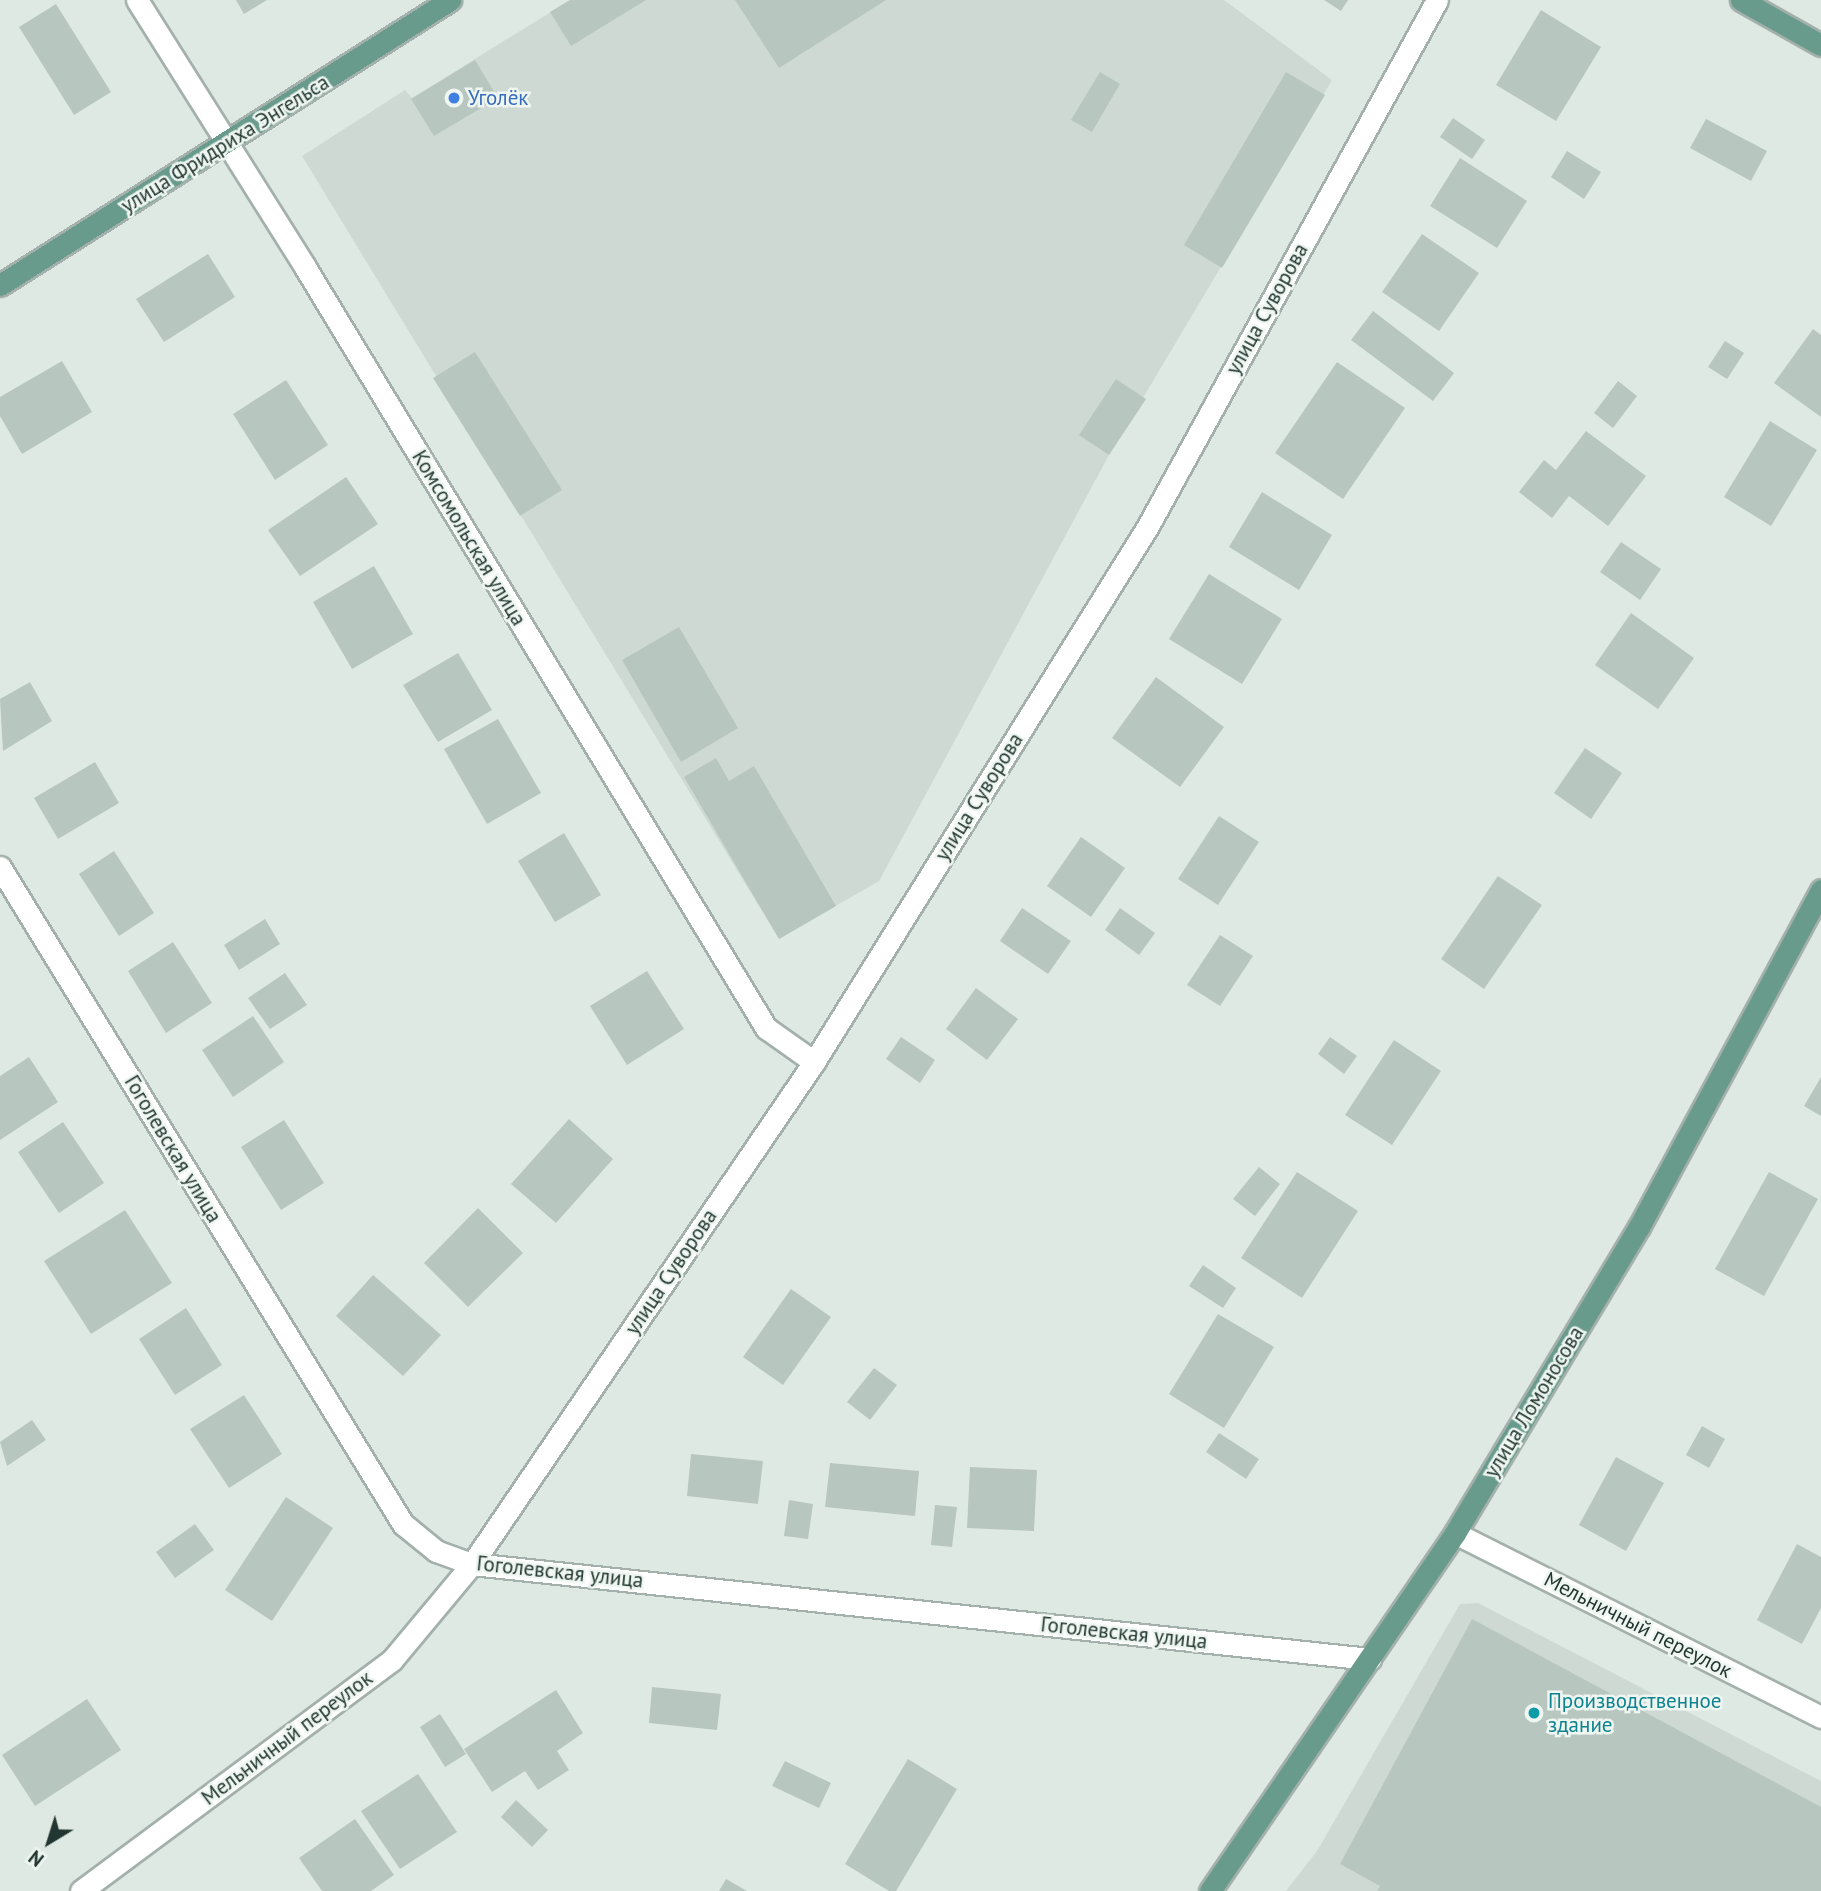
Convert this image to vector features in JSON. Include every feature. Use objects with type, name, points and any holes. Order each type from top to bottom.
[{"type":"main road","name":"улица Фридриха Энгельса","points":[[0,285],[226,145],[450,0]]},
{"type":"main road","points":[[1741,0],[1821,45]]},
{"type":"main road","name":"улица Ломоносова","points":[[1210,1891],[1455,1534],[1639,1227],[1821,890]]},
{"type":"street","name":"Комсомольская улица","points":[[137,0],[305,267],[766,1028],[814,1062]]},
{"type":"street","name":"улица Суворова","points":[[472,1564],[814,1062],[1148,526],[1437,0]]},
{"type":"street","name":"Гоголевская улица","points":[[0,867],[402,1524],[436,1550],[472,1564],[1370,1659]]},
{"type":"street","name":"Мельничный переулок","points":[[1455,1534],[1821,1717]]},
{"type":"street","name":"Мельничный переулок","points":[[81,1891],[392,1660],[472,1564]]},
{"type":"shaded area","points":[[570,0],[1224,0],[1332,80],[1109,455],[879,881],[779,939],[302,156],[405,90],[412,98]]},
{"type":"shaded area","name":"Производственное здание","points":[[1478,1603],[1821,1781],[1821,1891],[1286,1891],[1317,1851],[1460,1604]]},
{"type":"building","points":[[236,0],[267,0],[244,14]]},
{"type":"building","points":[[570,0],[646,0],[571,46],[550,12]]},
{"type":"building","points":[[735,0],[886,0],[779,68]]},
{"type":"building","points":[[1324,0],[1348,0],[1341,11]]},
{"type":"building","points":[[56,4],[111,92],[74,115],[19,27]]},
{"type":"building","points":[[1541,10],[1601,47],[1556,121],[1496,85]]},
{"type":"building","name":"Уголёк","points":[[475,60],[498,98],[434,136],[411,99]]},
{"type":"building","points":[[1100,72],[1120,84],[1092,132],[1071,120]]},
{"type":"building","points":[[1286,72],[1325,95],[1222,268],[1184,245]]},
{"type":"building","points":[[1453,118],[1485,140],[1472,159],[1440,137]]},
{"type":"building","points":[[1706,119],[1767,151],[1751,181],[1690,148]]},
{"type":"building","points":[[1567,151],[1601,172],[1584,199],[1551,177]]},
{"type":"building","points":[[1460,158],[1527,201],[1497,248],[1430,206]]},
{"type":"building","points":[[1422,234],[1479,273],[1439,331],[1382,292]]},
{"type":"building","points":[[208,254],[235,297],[164,342],[136,299]]},
{"type":"building","points":[[1373,311],[1454,373],[1433,401],[1351,340]]},
{"type":"building","points":[[1813,329],[1821,335],[1821,417],[1774,383]]},
{"type":"building","points":[[1725,341],[1744,353],[1727,379],[1708,367]]},
{"type":"building","points":[[475,352],[562,490],[520,516],[433,378]]},
{"type":"building","points":[[62,361],[92,412],[22,454],[0,416],[0,397]]},
{"type":"building","points":[[1337,362],[1405,408],[1343,499],[1275,453]]},
{"type":"building","points":[[1116,379],[1146,399],[1109,455],[1079,435]]},
{"type":"building","points":[[286,380],[328,445],[275,480],[233,414]]},
{"type":"building","points":[[1618,381],[1637,396],[1613,428],[1594,413]]},
{"type":"building","points":[[1770,421],[1817,450],[1771,526],[1724,497]]},
{"type":"building","points":[[1586,431],[1646,476],[1608,526],[1569,496],[1552,518],[1519,492],[1544,460],[1556,470]]},
{"type":"building","points":[[346,477],[378,524],[300,576],[268,530]]},
{"type":"building","points":[[1262,492],[1332,535],[1299,590],[1229,547]]},
{"type":"building","points":[[1621,542],[1661,569],[1640,600],[1600,572]]},
{"type":"building","points":[[374,566],[413,634],[352,669],[313,602]]},
{"type":"building","points":[[1209,574],[1282,619],[1242,684],[1169,639]]},
{"type":"building","points":[[1631,613],[1694,658],[1658,709],[1595,665]]},
{"type":"building","points":[[679,627],[738,728],[681,762],[622,660]]},
{"type":"building","points":[[458,653],[492,710],[438,742],[403,685]]},
{"type":"building","points":[[1156,677],[1224,727],[1180,787],[1112,738]]},
{"type":"building","points":[[30,682],[52,721],[3,751],[0,699]]},
{"type":"building","points":[[498,719],[541,793],[487,824],[444,749]]},
{"type":"building","points":[[1585,748],[1622,773],[1591,819],[1554,793]]},
{"type":"building","points":[[716,758],[729,781],[754,766],[836,906],[779,939],[684,777]]},
{"type":"building","points":[[95,762],[119,803],[58,839],[34,798]]},
{"type":"building","points":[[1219,816],[1259,842],[1218,905],[1178,879]]},
{"type":"building","points":[[564,833],[601,895],[555,922],[518,861]]},
{"type":"building","points":[[1081,837],[1125,868],[1091,917],[1047,886]]},
{"type":"building","points":[[114,851],[154,913],[119,936],[79,874]]},
{"type":"building","points":[[1498,876],[1542,905],[1484,989],[1441,959]]},
{"type":"building","points":[[1022,908],[1071,941],[1048,974],[1000,941]]},
{"type":"building","points":[[1120,908],[1155,933],[1139,955],[1105,930]]},
{"type":"building","points":[[265,919],[280,944],[239,970],[224,945]]},
{"type":"building","points":[[1220,935],[1253,956],[1220,1006],[1187,985]]},
{"type":"building","points":[[173,942],[212,1003],[166,1033],[128,971]]},
{"type":"building","points":[[647,971],[684,1029],[627,1065],[590,1006]]},
{"type":"building","points":[[285,973],[307,1005],[270,1029],[248,998]]},
{"type":"building","points":[[976,988],[1018,1019],[987,1060],[946,1029]]},
{"type":"building","points":[[253,1016],[284,1062],[233,1097],[202,1050]]},
{"type":"building","points":[[901,1037],[935,1060],[920,1083],[886,1059]]},
{"type":"building","points":[[1330,1037],[1357,1056],[1344,1074],[1318,1054]]},
{"type":"building","points":[[1394,1040],[1441,1071],[1392,1145],[1345,1115]]},
{"type":"building","points":[[29,1057],[58,1102],[0,1140],[0,1076]]},
{"type":"building","points":[[1821,1077],[1821,1116],[1804,1106]]},
{"type":"building","points":[[569,1119],[613,1159],[556,1223],[511,1184]]},
{"type":"building","points":[[284,1120],[324,1183],[281,1210],[241,1147]]},
{"type":"building","points":[[63,1122],[104,1183],[59,1213],[18,1152]]},
{"type":"building","points":[[1259,1167],[1280,1184],[1255,1216],[1233,1199]]},
{"type":"building","points":[[1297,1172],[1358,1211],[1302,1298],[1241,1258]]},
{"type":"building","points":[[1769,1172],[1818,1199],[1764,1296],[1715,1269]]},
{"type":"building","points":[[478,1208],[523,1253],[468,1307],[424,1263]]},
{"type":"building","points":[[125,1210],[172,1283],[91,1334],[44,1261]]},
{"type":"building","points":[[1203,1265],[1236,1288],[1223,1308],[1189,1286]]},
{"type":"building","points":[[373,1275],[441,1335],[403,1376],[336,1316]]},
{"type":"building","points":[[791,1289],[831,1317],[783,1385],[743,1357]]},
{"type":"building","points":[[186,1308],[222,1365],[175,1395],[139,1339]]},
{"type":"building","points":[[1218,1314],[1274,1347],[1224,1428],[1169,1394]]},
{"type":"building","points":[[874,1368],[897,1385],[870,1420],[847,1402]]},
{"type":"building","points":[[244,1395],[282,1454],[229,1488],[190,1429]]},
{"type":"building","points":[[32,1420],[46,1440],[7,1466],[0,1442]]},
{"type":"building","points":[[1702,1426],[1725,1439],[1709,1468],[1686,1455]]},
{"type":"building","points":[[1219,1433],[1259,1459],[1246,1479],[1206,1452]]},
{"type":"building","points":[[691,1454],[763,1461],[758,1504],[687,1496]]},
{"type":"building","points":[[1616,1457],[1664,1483],[1626,1551],[1579,1525]]},
{"type":"building","points":[[830,1463],[919,1471],[915,1516],[825,1507]]},
{"type":"building","points":[[970,1467],[1037,1470],[1034,1531],[967,1528]]},
{"type":"building","points":[[286,1497],[333,1528],[272,1621],[225,1590]]},
{"type":"building","points":[[789,1500],[813,1504],[808,1539],[784,1536]]},
{"type":"building","points":[[935,1505],[957,1507],[952,1547],[931,1545]]},
{"type":"building","points":[[195,1524],[214,1550],[175,1578],[156,1552]]},
{"type":"building","points":[[1797,1544],[1821,1557],[1821,1608],[1802,1644],[1757,1620]]},
{"type":"building","name":"Производственное здание","points":[[1472,1619],[1821,1807],[1821,1891],[1377,1891],[1380,1886],[1340,1864]]},
{"type":"building","points":[[652,1687],[721,1694],[717,1730],[649,1723]]},
{"type":"building","points":[[556,1690],[583,1733],[557,1751],[569,1770],[538,1790],[525,1771],[492,1792],[464,1749]]},
{"type":"building","points":[[87,1699],[121,1750],[35,1806],[2,1755]]},
{"type":"building","points":[[440,1714],[466,1754],[445,1767],[420,1727]]},
{"type":"building","points":[[908,1759],[957,1789],[896,1891],[889,1891],[845,1864]]},
{"type":"building","points":[[785,1761],[831,1783],[819,1808],[772,1786]]},
{"type":"building","points":[[418,1774],[457,1832],[400,1869],[361,1811]]},
{"type":"building","points":[[516,1800],[548,1830],[532,1847],[501,1817]]},
{"type":"building","points":[[355,1819],[394,1875],[371,1891],[322,1891],[299,1858]]},
{"type":"building","points":[[726,1879],[747,1891],[719,1891]]},
{"type":"place","name":"Уголёк","points":[[454,98]]},
{"type":"place","name":"Производственное здание","points":[[1534,1713]]}]
